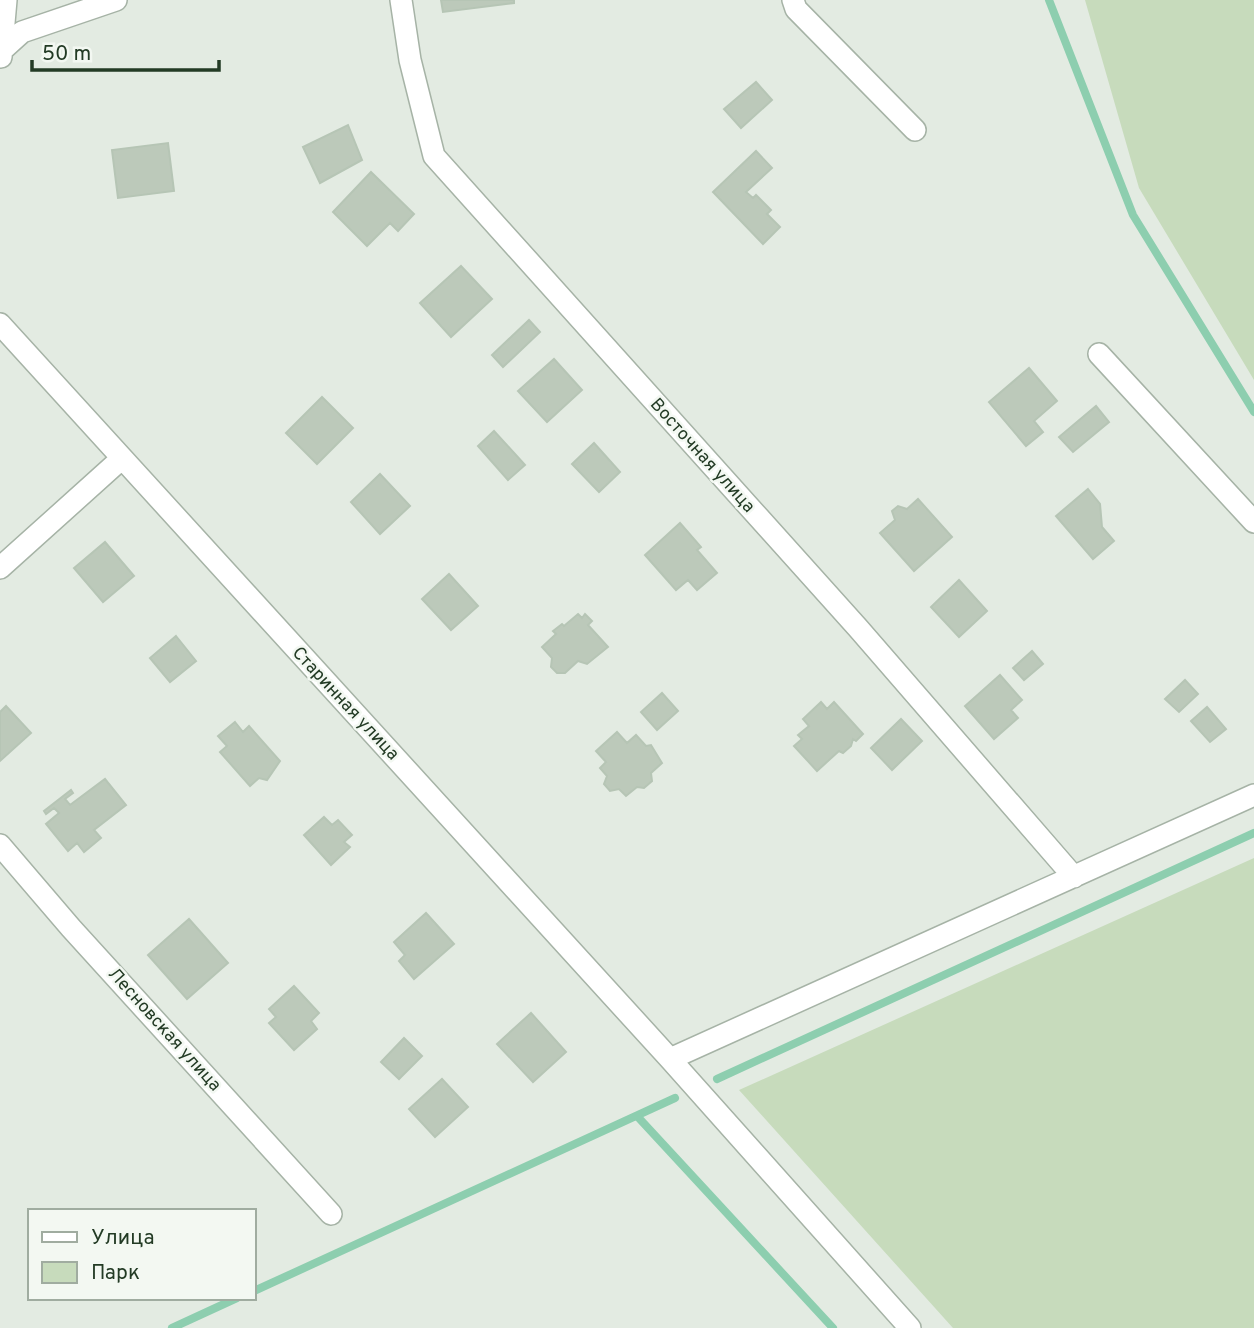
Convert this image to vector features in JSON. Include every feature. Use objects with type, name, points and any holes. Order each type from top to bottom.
[{"type":"street","points":[[1,57],[6,0]]},
{"type":"street","points":[[1,57],[22,32],[116,0]]},
{"type":"street","name":"Восточная улица","points":[[401,0],[410,60],[434,156],[858,628],[1074,877]]},
{"type":"street","points":[[793,0],[796,9],[915,130]]},
{"type":"street","name":"Старинная улица","points":[[0,324],[120,460],[692,1083],[910,1328]]},
{"type":"street","points":[[1099,354],[1254,522]]},
{"type":"street","points":[[0,568],[120,460]]},
{"type":"street","points":[[670,1059],[1254,795]]},
{"type":"street","name":"Лесновская улица","points":[[0,845],[71,928],[331,1214]]},
{"type":"green space","points":[[1085,0],[1254,0],[1254,380],[1139,188]]},
{"type":"green space","points":[[1254,858],[1254,1328],[953,1328],[739,1090]]},
{"type":"building","points":[[441,0],[514,0],[514,3],[443,12]]},
{"type":"building","points":[[756,82],[772,100],[741,128],[724,109]]},
{"type":"building","points":[[348,125],[362,160],[320,183],[303,147]]},
{"type":"building","points":[[168,143],[174,191],[118,198],[112,150]]},
{"type":"building","points":[[756,151],[772,168],[746,192],[753,198],[756,195],[771,210],[767,214],[780,227],[763,244],[713,192]]},
{"type":"building","points":[[371,172],[414,214],[398,231],[390,223],[367,246],[333,212]]},
{"type":"building","points":[[461,266],[492,299],[451,337],[420,303]]},
{"type":"building","points":[[529,320],[540,332],[503,367],[492,355]]},
{"type":"building","points":[[554,359],[582,390],[547,422],[518,391]]},
{"type":"building","points":[[1029,368],[1057,401],[1034,421],[1043,432],[1026,446],[989,402]]},
{"type":"building","points":[[322,397],[353,428],[317,464],[286,433]]},
{"type":"building","points":[[1096,406],[1109,422],[1073,452],[1059,437]]},
{"type":"building","points":[[494,431],[525,465],[508,480],[478,446]]},
{"type":"building","points":[[594,443],[620,472],[599,492],[572,464]]},
{"type":"building","points":[[380,474],[410,506],[380,534],[351,502]]},
{"type":"building","points":[[1088,489],[1100,504],[1102,527],[1114,541],[1093,559],[1056,516]]},
{"type":"building","points":[[918,499],[952,537],[914,571],[880,533],[895,520],[892,511],[898,506],[907,509]]},
{"type":"building","points":[[680,523],[701,547],[697,550],[717,573],[697,590],[688,580],[676,590],[645,555]]},
{"type":"building","points":[[105,542],[134,576],[103,602],[74,568]]},
{"type":"building","points":[[449,574],[478,606],[451,630],[422,599]]},
{"type":"building","points":[[959,580],[987,611],[959,637],[931,607]]},
{"type":"building","points":[[578,614],[582,618],[585,614],[592,621],[588,625],[608,647],[587,664],[578,661],[565,673],[557,673],[551,667],[552,658],[542,647],[556,634],[553,631]]},
{"type":"building","points":[[176,636],[196,661],[170,682],[150,658]]},
{"type":"building","points":[[1032,651],[1043,664],[1024,680],[1013,668]]},
{"type":"building","points":[[1000,675],[1022,700],[1011,710],[1018,718],[994,739],[965,706]]},
{"type":"building","points":[[1185,680],[1198,694],[1179,712],[1165,699]]},
{"type":"building","points":[[662,693],[678,711],[657,730],[641,712]]},
{"type":"building","points":[[821,702],[827,709],[834,702],[863,734],[856,741],[853,739],[851,746],[843,753],[839,751],[817,771],[794,746],[802,739],[798,735],[809,726],[803,719]]},
{"type":"building","points":[[6,706],[31,733],[0,761],[0,712]]},
{"type":"building","points":[[1207,707],[1226,729],[1210,742],[1191,721]]},
{"type":"building","points":[[901,719],[922,741],[892,770],[871,748]]},
{"type":"building","points":[[235,722],[243,732],[249,726],[280,761],[267,780],[259,778],[250,786],[220,752],[227,746],[218,736]]},
{"type":"building","points":[[617,732],[627,743],[636,735],[646,746],[651,745],[662,763],[651,773],[652,781],[644,788],[637,787],[626,796],[619,789],[610,791],[604,784],[607,776],[600,768],[606,762],[596,751]]},
{"type":"building","points":[[105,779],[126,805],[94,830],[101,838],[84,852],[77,843],[68,851],[46,824],[59,813],[54,808],[46,814],[44,811],[71,790],[73,793],[65,799],[70,805]]},
{"type":"building","points":[[324,817],[332,825],[338,820],[352,835],[344,842],[350,847],[331,865],[304,835]]},
{"type":"building","points":[[426,913],[454,944],[414,979],[399,961],[405,955],[394,942]]},
{"type":"building","points":[[189,919],[228,963],[187,999],[148,955]]},
{"type":"building","points":[[294,986],[319,1013],[311,1021],[317,1029],[294,1050],[269,1023],[276,1017],[269,1009]]},
{"type":"building","points":[[531,1013],[566,1052],[533,1082],[497,1044]]},
{"type":"building","points":[[404,1038],[422,1056],[399,1079],[381,1062]]},
{"type":"building","points":[[442,1079],[468,1107],[435,1137],[409,1109]]},
{"type":"waterway","points":[[1049,0],[1133,215],[1254,412]]},
{"type":"waterway","points":[[717,1079],[1254,833]]},
{"type":"waterway","points":[[256,1290],[675,1098]]},
{"type":"waterway","points":[[637,1116],[833,1328]]},
{"type":"waterway","points":[[172,1328],[233,1300]]}]
